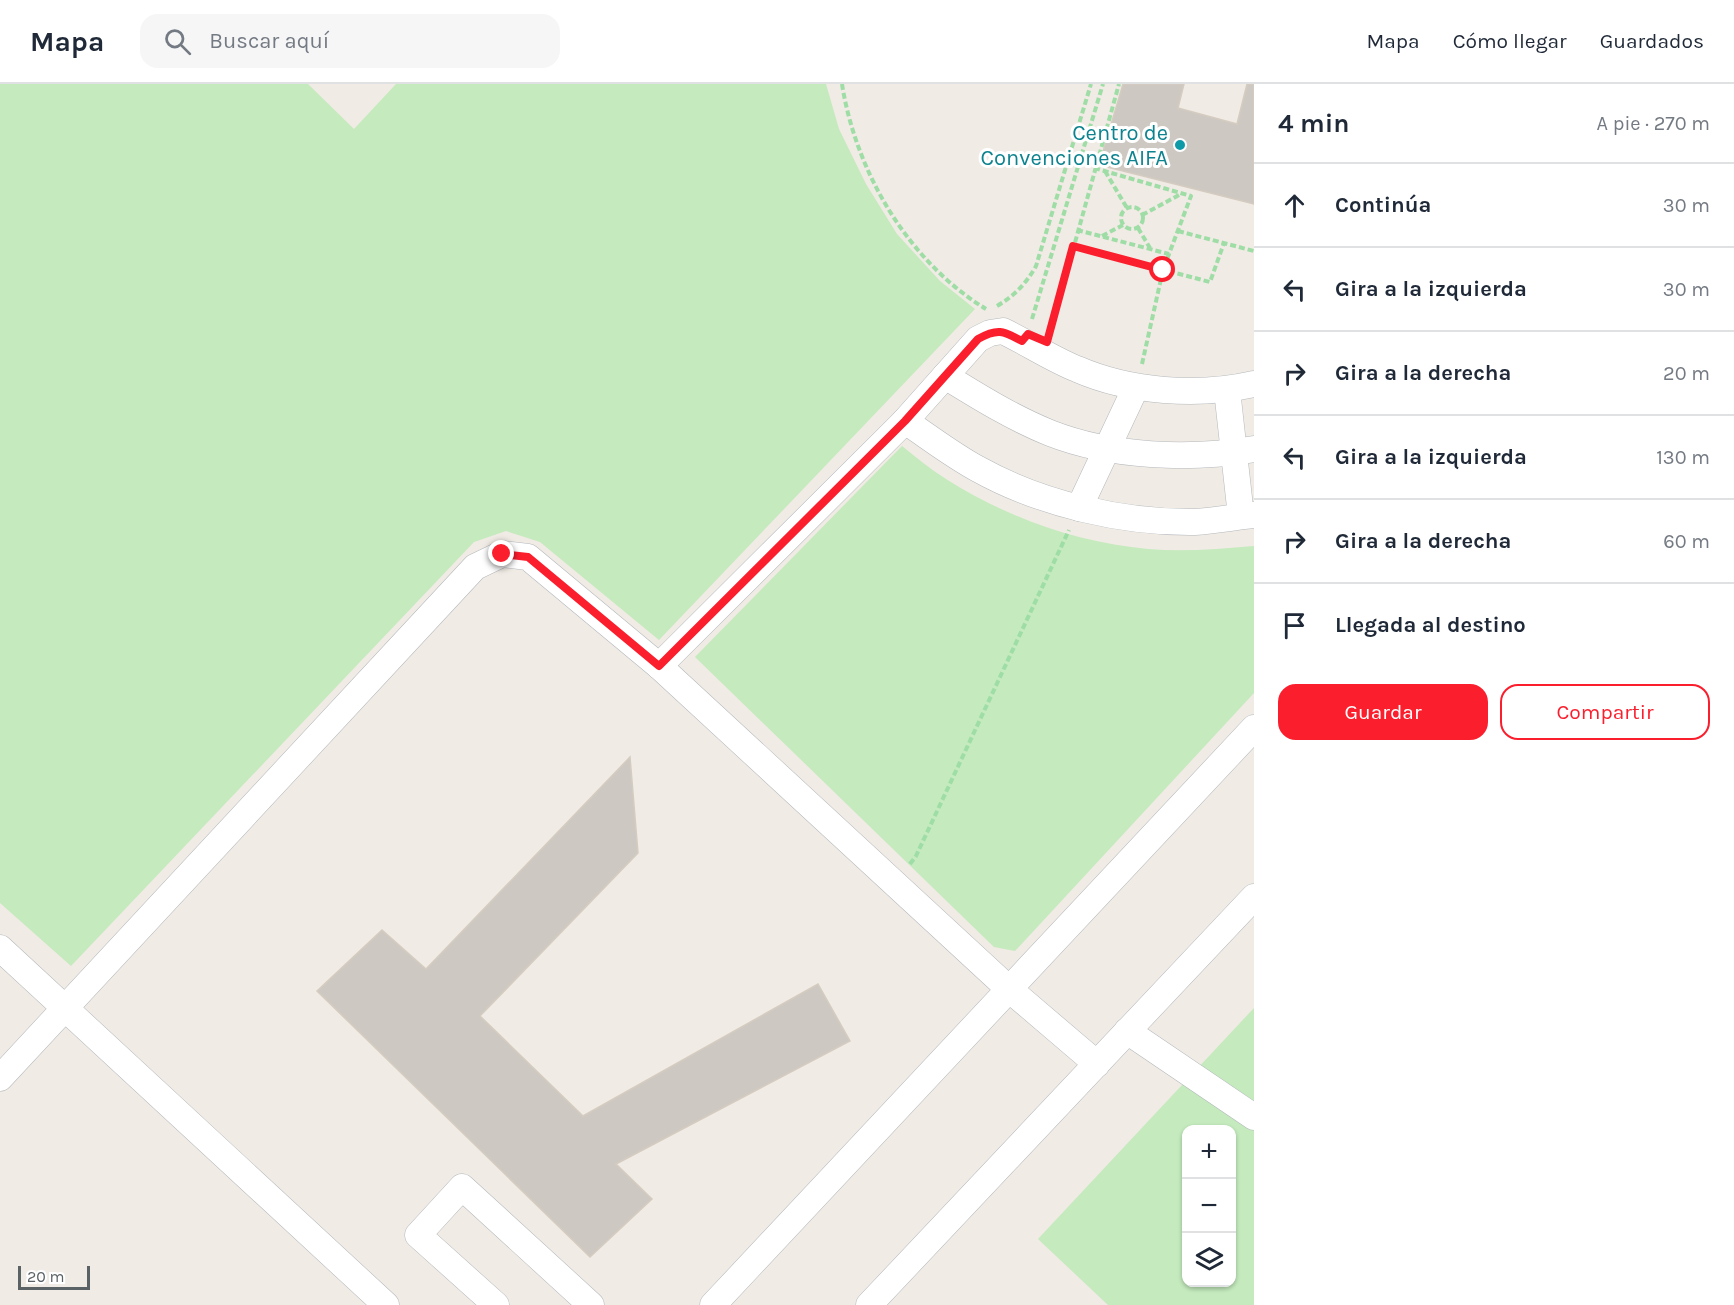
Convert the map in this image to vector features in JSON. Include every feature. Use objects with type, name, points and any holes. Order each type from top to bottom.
[{"type":"street","points":[[659,666],[905,421],[978,339],[990,333],[1003,331],[1078,370],[1136,387],[1188,391],[1227,390],[1254,384]]},
{"type":"street","points":[[945,376],[997,408],[1052,433],[1107,449],[1155,455],[1244,451]]},
{"type":"street","points":[[1079,508],[1136,387]]},
{"type":"street","points":[[905,421],[977,469],[1026,492],[1079,508],[1118,516],[1195,522],[1250,521],[1244,451],[1227,390]]},
{"type":"street","points":[[0,1078],[475,567],[502,554],[528,557],[659,666],[1009,989],[1097,1064]]},
{"type":"street","points":[[713,1305],[1254,728]]},
{"type":"street","points":[[869,1305],[1254,897]]},
{"type":"street","points":[[0,948],[386,1305]]},
{"type":"street","points":[[1127,1031],[1254,1117]]},
{"type":"street","points":[[495,1305],[418,1235],[462,1187],[591,1305]]},
{"type":"path","points":[[842,84],[854,135],[883,200],[925,257],[950,282],[988,310],[1013,295],[1029,278],[1035,266],[1091,84]]},
{"type":"path","points":[[1022,341],[1028,334],[1103,84]]},
{"type":"path","points":[[1050,331],[1119,84]]},
{"type":"path","points":[[1094,168],[1191,196],[1163,270],[1141,366],[1153,367]]},
{"type":"path","points":[[1105,171],[1126,208]]},
{"type":"path","points":[[1142,215],[1181,194]]},
{"type":"path","points":[[1134,207],[1142,215],[1142,223],[1138,228],[1129,229],[1123,225],[1120,215],[1126,208],[1134,207]]},
{"type":"path","points":[[1101,236],[1123,225]]},
{"type":"path","points":[[1138,228],[1150,249]]},
{"type":"path","points":[[1077,230],[1169,254]]},
{"type":"path","points":[[1178,231],[1254,251]]},
{"type":"path","points":[[1073,246],[1210,282],[1224,243]]},
{"type":"path","points":[[894,884],[916,856],[1079,508]]},
{"type":"green space","points":[[0,84],[308,84],[354,129],[396,84],[826,84],[839,129],[866,184],[897,234],[940,281],[975,309],[659,640],[540,542],[506,531],[474,542],[71,966],[0,903]]},
{"type":"green space","points":[[902,446],[934,471],[969,493],[1018,516],[1069,534],[1121,546],[1161,550],[1254,546],[1254,693],[1015,951],[994,947],[695,657]]},
{"type":"green space","points":[[1254,1008],[1254,1305],[1108,1305],[1038,1239]]},
{"type":"building","name":"Centro de Convenciones AIFA","points":[[1123,84],[1184,84],[1178,108],[1237,124],[1247,84],[1254,84],[1254,204],[1099,165]]},
{"type":"building","points":[[630,757],[638,853],[480,1016],[583,1116],[818,984],[850,1041],[616,1164],[652,1199],[590,1257],[317,991],[382,930],[426,969]]},
{"type":"place","name":"Centro de Convenciones AIFA","points":[[1180,145]]},
{"type":"route","points":[[502,554],[528,557],[659,666],[905,421],[978,339],[990,333],[1003,331],[1022,341],[1028,334],[1047,342],[1073,246],[1163,270]]}]
